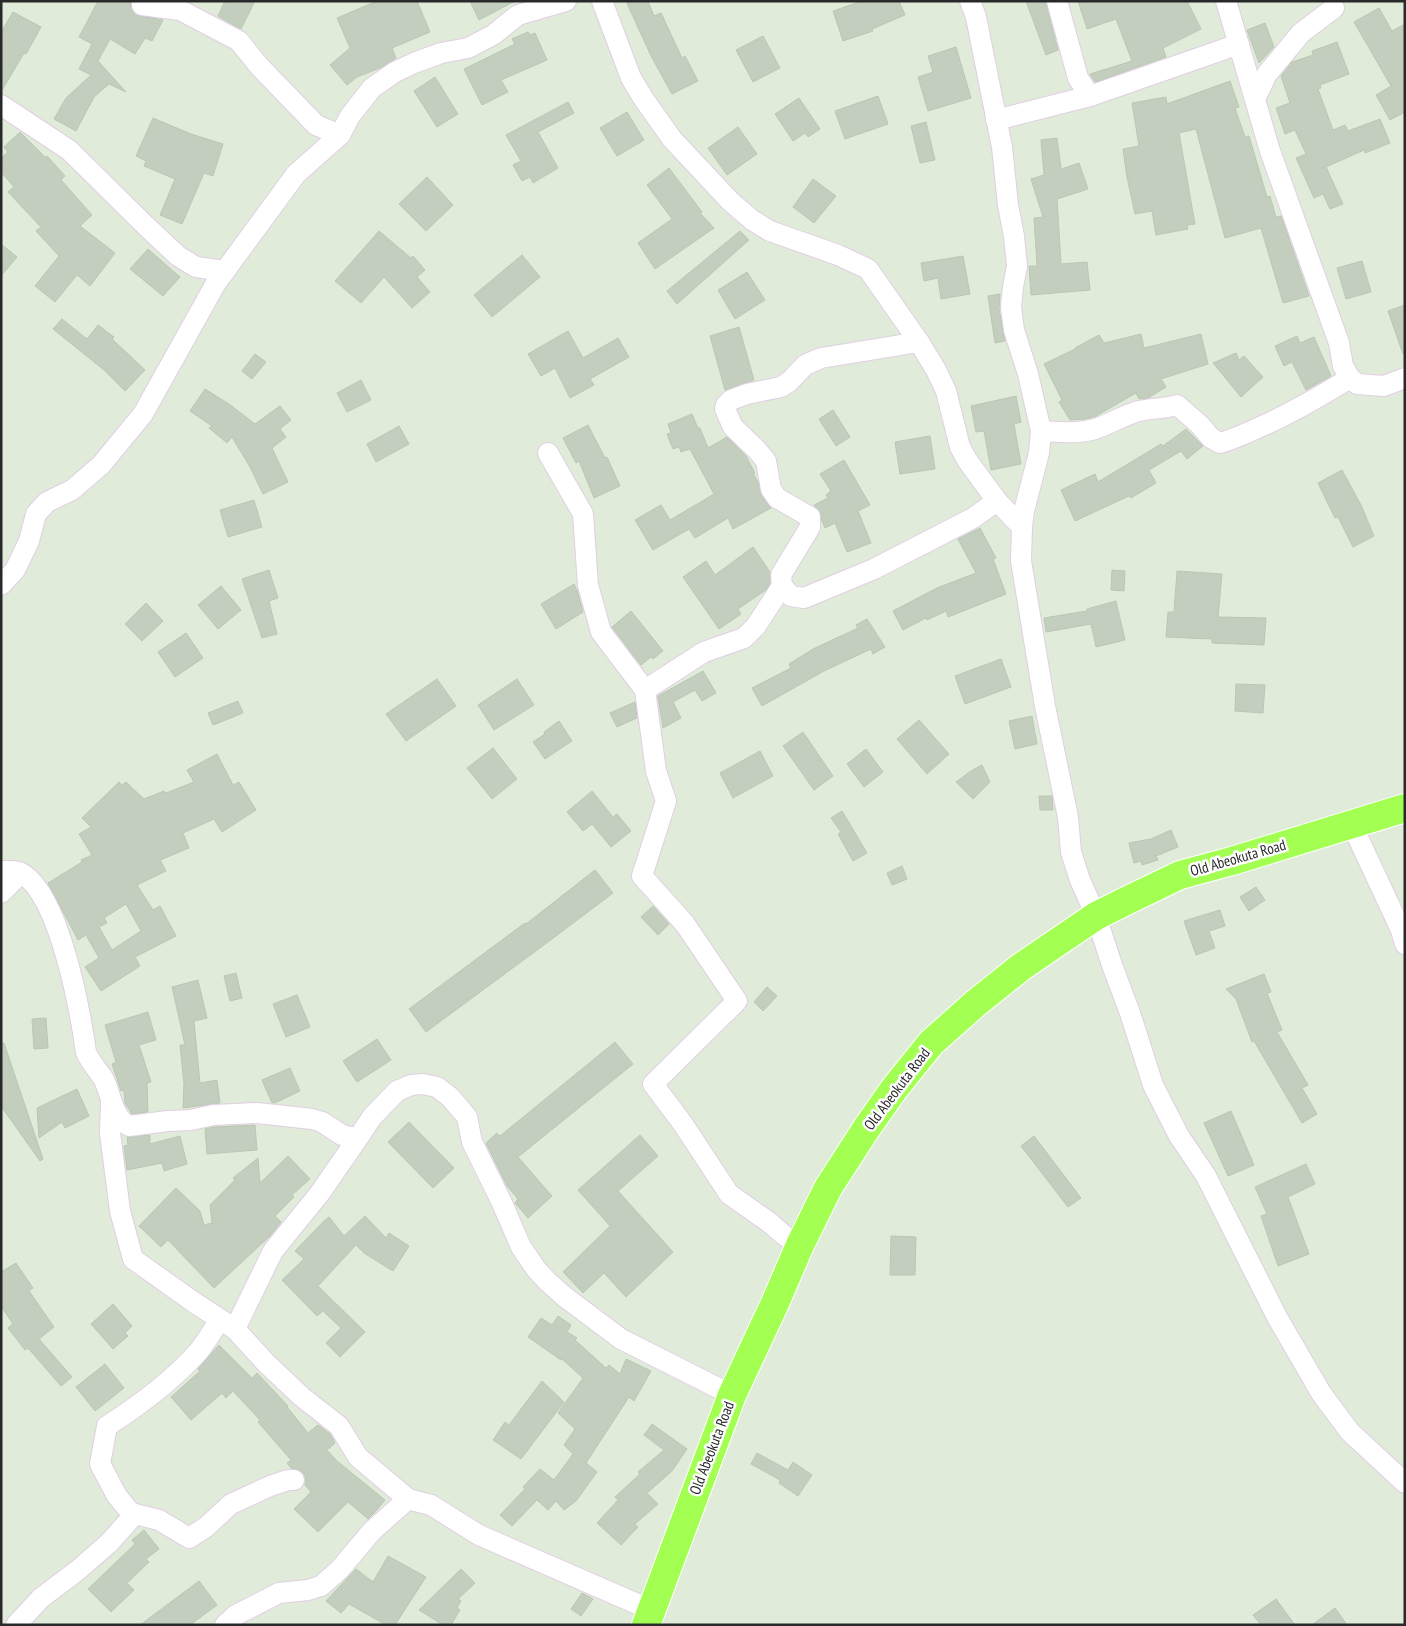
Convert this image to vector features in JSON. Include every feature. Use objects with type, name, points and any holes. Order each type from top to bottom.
[{"type":"highway","name":"Old Abeokuta Road","points":[[649,1618],[732,1395],[800,1245],[828,1188],[866,1129],[894,1089],[931,1043],[1021,966],[1096,916],[1180,875],[1405,808]]},
{"type":"street","points":[[1,585],[15,570],[29,541],[36,514],[47,502],[72,490],[101,465],[143,414],[216,283],[296,174],[340,135],[350,116],[372,88],[414,62],[441,53],[468,48],[493,35],[518,15],[566,1]]},
{"type":"street","points":[[602,1],[631,78],[655,117],[678,146],[730,201],[752,220],[770,231],[838,255],[868,269],[919,342],[936,370],[946,391],[960,447],[967,460],[997,501],[1022,527]]},
{"type":"street","points":[[970,1],[976,17],[1002,147],[1017,266],[1011,308],[1013,322],[1028,374],[1041,431],[1040,453],[1024,511],[1021,561],[1044,706],[1068,817],[1071,852],[1130,1013],[1153,1086],[1179,1136],[1206,1176],[1277,1317],[1321,1393],[1350,1432],[1405,1484]]},
{"type":"street","points":[[1057,1],[1078,78],[1090,96]]},
{"type":"street","points":[[1226,1],[1270,151],[1339,343],[1343,366],[1356,384],[1384,386],[1405,378]]},
{"type":"street","points":[[1255,99],[1267,74],[1301,33],[1337,3]]},
{"type":"street","points":[[142,6],[180,10],[238,41],[259,66],[316,125],[340,135]]},
{"type":"street","points":[[996,120],[1090,96],[1239,44]]},
{"type":"street","points":[[1,105],[69,150],[178,256],[196,267],[225,271]]},
{"type":"street","points":[[919,342],[822,358],[805,365],[789,382],[780,387],[747,394],[731,400],[726,405],[725,409],[733,427],[766,461],[771,489],[777,498],[810,518],[810,527],[781,576],[782,586],[791,596],[804,598],[874,569],[973,518],[997,501]]},
{"type":"street","points":[[1041,431],[1076,433],[1097,428],[1138,412],[1177,405],[1200,425],[1211,438],[1220,443],[1232,440],[1276,420],[1315,400],[1350,378]]},
{"type":"street","points":[[548,453],[583,514],[588,585],[601,632],[645,690],[656,771],[666,801],[642,876],[685,924],[737,1001],[653,1084],[683,1124],[729,1194],[800,1245]]},
{"type":"street","points":[[645,690],[704,652],[744,638],[756,626],[782,586]]},
{"type":"street","points":[[1352,825],[1401,930],[1405,944]]},
{"type":"street","points":[[1,871],[9,870],[22,873],[35,886],[51,910],[66,953],[88,1059],[104,1080],[111,1101],[120,1118],[129,1126],[191,1120],[213,1115],[257,1113],[312,1119],[322,1122],[342,1135],[356,1138],[360,1135]]},
{"type":"street","points":[[1,893],[22,873]]},
{"type":"street","points":[[294,1480],[270,1486],[231,1504],[206,1527],[189,1538],[159,1520],[130,1513],[117,1496],[100,1464],[107,1426],[137,1407],[168,1382],[228,1324],[274,1251],[320,1193],[372,1117],[397,1091],[411,1085],[423,1084],[437,1088],[450,1096],[467,1118],[472,1142],[521,1247],[547,1281],[621,1339],[732,1395]]},
{"type":"street","points":[[111,1101],[110,1133],[120,1211],[132,1259],[228,1324],[302,1397],[339,1426],[358,1457],[408,1499],[431,1505],[479,1535],[649,1618]]},
{"type":"street","points":[[225,1625],[236,1616],[279,1593],[308,1590],[321,1586],[340,1569],[372,1531],[408,1499]]},
{"type":"street","points":[[16,1625],[41,1598],[109,1543],[135,1514]]},
{"type":"building","points":[[98,1],[130,1],[131,9],[135,15],[163,20],[152,41],[145,38],[135,54],[110,39],[98,61],[126,92],[109,84],[94,97],[76,131],[54,119],[66,98],[91,75],[79,69],[92,44],[79,37]]},
{"type":"building","points":[[225,1],[255,1],[241,29],[218,16]]},
{"type":"building","points":[[377,1],[417,1],[430,32],[392,48],[396,58],[380,68],[357,77],[347,85],[330,65],[350,48],[337,18]]},
{"type":"building","points":[[470,1],[515,1],[479,20]]},
{"type":"building","points":[[626,1],[648,1],[654,16],[661,13],[682,58],[685,56],[698,81],[672,94],[651,56]]},
{"type":"building","points":[[862,1],[899,1],[905,15],[872,29],[873,31],[843,41],[833,11]]},
{"type":"building","points":[[1026,1],[1045,1],[1058,50],[1046,55]]},
{"type":"building","points":[[1078,1],[1187,1],[1201,29],[1163,48],[1166,57],[1095,82],[1090,74],[1132,61],[1116,19],[1087,29]]},
{"type":"building","points":[[1379,8],[1392,31],[1405,24],[1405,112],[1390,120],[1376,95],[1391,86],[1354,22]]},
{"type":"building","points":[[13,12],[41,27],[1,92],[1,32]]},
{"type":"building","points":[[1265,23],[1274,47],[1259,63],[1247,30]]},
{"type":"building","points":[[528,32],[530,35],[535,33],[547,60],[501,80],[508,92],[482,105],[464,69],[515,44],[512,39]]},
{"type":"building","points":[[763,36],[780,68],[753,82],[736,50]]},
{"type":"building","points":[[1337,42],[1349,74],[1320,85],[1321,88],[1318,89],[1333,130],[1345,125],[1348,131],[1380,119],[1390,143],[1365,153],[1364,150],[1326,167],[1343,204],[1330,209],[1323,194],[1314,198],[1296,158],[1306,154],[1295,130],[1285,134],[1276,108],[1290,103],[1281,76],[1292,62],[1313,55],[1312,51]]},
{"type":"building","points":[[956,47],[971,98],[928,111],[918,77],[933,72],[928,56]]},
{"type":"building","points":[[435,77],[458,114],[437,127],[414,91]]},
{"type":"building","points":[[1230,81],[1239,107],[1235,108],[1245,137],[1249,136],[1267,197],[1270,196],[1276,217],[1281,216],[1309,296],[1283,303],[1261,228],[1225,238],[1196,129],[1179,133],[1195,224],[1187,225],[1188,229],[1156,235],[1152,211],[1135,214],[1123,149],[1139,146],[1132,103],[1166,97],[1167,104]]},
{"type":"building","points":[[878,96],[888,124],[845,139],[835,111]]},
{"type":"building","points":[[799,98],[820,129],[808,137],[805,133],[793,141],[775,114]]},
{"type":"building","points":[[568,102],[574,113],[538,132],[558,168],[533,183],[530,177],[522,181],[513,165],[521,161],[506,135]]},
{"type":"building","points":[[627,112],[644,140],[617,156],[600,128]]},
{"type":"building","points":[[153,118],[191,134],[223,144],[213,176],[204,173],[182,224],[160,215],[175,179],[144,166],[146,161],[136,156]]},
{"type":"building","points":[[926,122],[935,160],[920,163],[911,126]]},
{"type":"building","points":[[738,127],[757,154],[727,175],[708,148]]},
{"type":"building","points":[[20,132],[46,158],[47,156],[65,176],[61,180],[92,215],[80,226],[115,253],[90,286],[77,275],[55,302],[35,286],[59,256],[36,231],[41,227],[8,192],[14,187],[1,172],[1,158],[8,152],[4,147]]},
{"type":"building","points":[[1057,138],[1061,169],[1079,163],[1088,189],[1057,199],[1061,264],[1087,262],[1090,290],[1031,295],[1029,266],[1037,266],[1034,218],[1043,217],[1031,179],[1044,175],[1041,140]]},
{"type":"building","points":[[669,168],[702,212],[700,213],[714,228],[655,269],[638,243],[672,219],[647,185]]},
{"type":"building","points":[[427,177],[453,205],[426,231],[399,204]]},
{"type":"building","points":[[813,179],[836,196],[814,223],[793,207]]},
{"type":"building","points":[[379,231],[411,258],[413,256],[425,270],[417,277],[430,292],[412,308],[384,277],[361,303],[335,281]]},
{"type":"building","points":[[740,231],[749,240],[677,304],[667,291]]},
{"type":"building","points":[[1,244],[17,257],[1,276]]},
{"type":"building","points":[[148,249],[180,277],[163,296],[130,269]]},
{"type":"building","points":[[522,255],[540,277],[492,317],[474,295]]},
{"type":"building","points":[[963,256],[970,294],[941,299],[938,278],[924,281],[921,263]]},
{"type":"building","points":[[1362,261],[1371,292],[1346,299],[1337,268]]},
{"type":"building","points":[[747,272],[765,300],[735,319],[718,290]]},
{"type":"building","points":[[1000,294],[999,309],[1005,341],[995,343],[988,296]]},
{"type":"building","points":[[1405,305],[1405,354],[1403,354],[1388,311]]},
{"type":"building","points":[[62,319],[87,339],[98,325],[114,337],[112,339],[145,370],[125,391],[104,370],[53,329]]},
{"type":"building","points":[[739,327],[754,380],[725,390],[710,336]]},
{"type":"building","points":[[568,331],[583,358],[618,338],[629,357],[590,379],[594,385],[570,398],[555,368],[541,376],[528,354]]},
{"type":"building","points":[[1141,334],[1144,348],[1201,334],[1208,364],[1161,379],[1166,387],[1148,398],[1139,399],[1136,393],[1096,416],[1070,420],[1059,402],[1062,400],[1044,364],[1099,335],[1104,343]]},
{"type":"building","points":[[1297,336],[1300,343],[1314,337],[1331,376],[1306,390],[1292,362],[1284,366],[1275,346]]},
{"type":"building","points":[[1236,353],[1239,360],[1244,356],[1263,377],[1241,397],[1213,363]]},
{"type":"building","points":[[255,354],[266,362],[252,379],[242,371]]},
{"type":"building","points":[[361,380],[371,400],[347,412],[337,393]]},
{"type":"building","points":[[205,389],[255,424],[280,406],[291,420],[280,429],[286,437],[272,448],[288,482],[263,494],[232,437],[227,443],[209,428],[212,426],[190,411]]},
{"type":"building","points":[[1016,396],[1021,422],[1014,424],[1021,464],[991,470],[984,431],[976,432],[971,406]]},
{"type":"building","points":[[833,410],[850,437],[836,446],[819,419]]},
{"type":"building","points":[[692,414],[708,448],[727,437],[746,456],[755,473],[753,473],[758,482],[761,495],[771,508],[733,529],[728,518],[695,538],[689,529],[653,550],[635,520],[661,505],[670,520],[714,494],[690,449],[681,452],[679,447],[673,449],[667,434],[671,433],[668,424]]},
{"type":"building","points":[[588,425],[605,458],[607,457],[620,486],[594,498],[579,461],[576,463],[563,438]]},
{"type":"building","points":[[399,426],[409,444],[376,462],[367,444]]},
{"type":"building","points":[[1186,429],[1203,446],[1187,459],[1181,451],[1149,470],[1156,483],[1131,498],[1129,496],[1075,521],[1061,490],[1095,474],[1098,482],[1161,444],[1163,446]]},
{"type":"building","points":[[930,436],[935,469],[900,474],[895,442]]},
{"type":"building","points":[[844,460],[870,505],[858,511],[871,543],[847,552],[835,523],[825,528],[820,512],[814,505],[828,498],[826,495],[831,491],[820,474]]},
{"type":"building","points":[[1342,470],[1361,505],[1374,536],[1353,547],[1338,517],[1335,518],[1318,483]]},
{"type":"building","points":[[254,500],[262,527],[228,537],[220,510]]},
{"type":"building","points":[[980,528],[996,558],[993,559],[1006,594],[948,617],[946,611],[927,620],[926,618],[903,630],[893,611],[937,588],[976,573],[958,539]]},
{"type":"building","points":[[753,547],[770,572],[770,583],[766,590],[738,609],[741,614],[719,629],[683,577],[706,561],[715,575]]},
{"type":"building","points":[[269,570],[278,598],[269,601],[277,634],[262,638],[242,579]]},
{"type":"building","points":[[1112,570],[1125,571],[1124,591],[1111,590]]},
{"type":"building","points":[[1177,571],[1222,574],[1218,617],[1266,618],[1264,645],[1212,643],[1212,639],[1166,637],[1168,612],[1174,612]]},
{"type":"building","points":[[574,584],[583,612],[556,629],[541,604]]},
{"type":"building","points":[[221,586],[241,610],[218,629],[198,605]]},
{"type":"building","points":[[1116,601],[1125,640],[1096,647],[1091,624],[1046,632],[1044,618],[1087,611],[1087,609]]},
{"type":"building","points":[[146,603],[163,621],[142,641],[125,624]]},
{"type":"building","points":[[631,611],[663,651],[641,665],[612,627]]},
{"type":"building","points":[[867,619],[885,647],[873,654],[871,649],[824,671],[762,706],[752,688],[791,668],[789,664],[813,649],[858,628],[856,625]]},
{"type":"building","points":[[186,633],[203,658],[175,677],[158,652]]},
{"type":"building","points":[[1001,659],[1011,687],[965,704],[955,676]]},
{"type":"building","points":[[703,671],[716,693],[702,701],[695,690],[673,702],[681,718],[663,728],[658,696]]},
{"type":"building","points":[[437,679],[456,706],[406,741],[386,714]]},
{"type":"building","points":[[517,679],[534,705],[494,730],[478,705]]},
{"type":"building","points":[[1236,684],[1265,685],[1263,713],[1235,711]]},
{"type":"building","points":[[238,701],[243,713],[213,725],[208,713]]},
{"type":"building","points":[[635,702],[637,718],[617,727],[610,713]]},
{"type":"building","points":[[1032,716],[1037,744],[1015,749],[1009,721]]},
{"type":"building","points":[[919,720],[949,754],[927,774],[897,739]]},
{"type":"building","points":[[559,721],[572,741],[545,759],[533,742]]},
{"type":"building","points":[[803,732],[833,776],[814,790],[783,746]]},
{"type":"building","points":[[493,748],[517,779],[492,799],[467,768]]},
{"type":"building","points":[[866,749],[883,772],[864,787],[847,764]]},
{"type":"building","points":[[760,751],[773,776],[733,798],[720,773]]},
{"type":"building","points":[[217,754],[233,785],[239,782],[256,810],[222,832],[214,819],[183,833],[189,848],[160,860],[166,871],[137,885],[153,910],[160,906],[176,936],[135,957],[140,966],[101,991],[85,967],[99,958],[86,935],[78,940],[48,883],[82,862],[81,860],[92,855],[79,834],[91,827],[82,818],[119,782],[122,785],[126,782],[144,799],[194,782],[187,770]],"holes":[[[126,904],[141,931],[112,950],[99,927],[107,923],[104,918]]]},
{"type":"building","points":[[982,765],[990,782],[973,799],[956,782]]},
{"type":"building","points":[[592,791],[613,817],[617,814],[631,831],[611,847],[592,824],[583,831],[567,812]]},
{"type":"building","points":[[1039,796],[1052,796],[1053,810],[1040,810]]},
{"type":"building","points":[[842,811],[867,853],[853,861],[838,834],[841,832],[831,818]]},
{"type":"building","points":[[1171,830],[1178,847],[1156,856],[1158,860],[1142,865],[1141,861],[1134,863],[1129,843],[1151,839]]},
{"type":"building","points":[[902,866],[907,879],[892,885],[887,873]]},
{"type":"building","points":[[595,870],[613,893],[426,1032],[409,1009],[526,924]]},
{"type":"building","points":[[1256,887],[1265,900],[1249,911],[1240,897]]},
{"type":"building","points":[[653,906],[669,924],[658,935],[641,917]]},
{"type":"building","points":[[1220,910],[1225,926],[1209,931],[1215,948],[1196,955],[1184,921]]},
{"type":"building","points":[[236,973],[242,998],[230,1001],[224,976]]},
{"type":"building","points":[[1264,974],[1271,992],[1267,993],[1282,1030],[1277,1032],[1308,1085],[1302,1088],[1317,1114],[1302,1123],[1254,1041],[1252,1042],[1236,999],[1226,989]]},
{"type":"building","points":[[198,980],[207,1018],[194,1021],[200,1083],[217,1080],[220,1103],[183,1108],[184,1084],[180,1045],[185,1045],[172,987]]},
{"type":"building","points":[[767,987],[777,996],[763,1011],[754,1002]]},
{"type":"building","points":[[297,995],[310,1027],[286,1037],[273,1004]]},
{"type":"building","points":[[148,1012],[156,1040],[139,1045],[151,1082],[147,1083],[148,1112],[132,1114],[125,1103],[124,1090],[121,1091],[112,1064],[116,1062],[105,1025]]},
{"type":"building","points":[[46,1018],[48,1048],[34,1049],[32,1019]]},
{"type":"building","points":[[377,1039],[391,1060],[357,1082],[343,1061]]},
{"type":"building","points":[[615,1042],[633,1064],[518,1157],[552,1196],[528,1218],[515,1203],[518,1199],[507,1186],[486,1143],[497,1133],[500,1136]]},
{"type":"building","points":[[4,1043],[43,1159],[40,1161],[1,1106],[1,1044]]},
{"type":"building","points":[[290,1068],[300,1091],[272,1103],[262,1080]]},
{"type":"building","points":[[77,1089],[89,1116],[65,1128],[62,1122],[39,1138],[37,1108]]},
{"type":"building","points":[[1231,1111],[1254,1165],[1228,1176],[1204,1123]]},
{"type":"building","points":[[409,1122],[454,1168],[433,1188],[388,1142]]},
{"type":"building","points":[[255,1125],[257,1150],[207,1154],[205,1129]]},
{"type":"building","points":[[150,1135],[150,1144],[180,1136],[187,1164],[164,1171],[162,1163],[127,1170],[124,1146],[128,1145],[127,1137]]},
{"type":"building","points":[[640,1135],[658,1156],[618,1191],[673,1252],[626,1297],[604,1273],[583,1293],[563,1272],[610,1226],[578,1190]]},
{"type":"building","points":[[1034,1136],[1081,1198],[1068,1207],[1021,1146]]},
{"type":"building","points":[[288,1156],[310,1179],[292,1195],[294,1197],[275,1216],[281,1222],[270,1236],[214,1288],[168,1240],[161,1247],[139,1226],[176,1188],[200,1211],[204,1225],[212,1223],[210,1205],[235,1180],[233,1178],[258,1158],[260,1183]]},
{"type":"building","points":[[1306,1164],[1315,1184],[1288,1197],[1309,1254],[1278,1266],[1261,1216],[1267,1214],[1255,1187]]},
{"type":"building","points":[[365,1216],[386,1238],[389,1233],[409,1246],[393,1271],[364,1253],[356,1245],[318,1286],[365,1332],[340,1357],[326,1343],[341,1328],[323,1311],[317,1316],[282,1280],[304,1259],[295,1251],[329,1217],[344,1236]]},
{"type":"building","points":[[891,1236],[916,1237],[915,1275],[890,1275]]},
{"type":"building","points":[[16,1263],[33,1288],[29,1291],[54,1327],[39,1339],[72,1377],[61,1386],[28,1348],[25,1350],[8,1328],[13,1324],[1,1306],[1,1272]]},
{"type":"building","points":[[113,1304],[132,1326],[125,1333],[128,1336],[113,1349],[91,1324]]},
{"type":"building","points":[[558,1316],[571,1325],[567,1332],[577,1338],[575,1340],[606,1368],[609,1365],[620,1374],[626,1359],[651,1371],[634,1401],[629,1397],[586,1463],[597,1472],[576,1501],[564,1510],[556,1501],[548,1510],[537,1500],[512,1526],[500,1515],[525,1489],[523,1487],[540,1469],[554,1480],[573,1454],[564,1445],[575,1429],[558,1413],[583,1378],[562,1359],[528,1337],[541,1318],[552,1325]]},
{"type":"building","points":[[219,1345],[252,1378],[257,1373],[288,1406],[308,1433],[318,1425],[330,1434],[335,1443],[327,1450],[337,1461],[385,1500],[368,1519],[348,1502],[318,1532],[294,1509],[311,1492],[305,1485],[304,1474],[299,1470],[291,1468],[287,1463],[291,1460],[258,1422],[260,1420],[233,1391],[226,1398],[222,1393],[191,1420],[171,1397],[200,1371],[198,1369]]},
{"type":"building","points":[[105,1364],[124,1388],[95,1411],[76,1387]]},
{"type":"building","points":[[542,1381],[564,1402],[521,1459],[493,1440],[505,1422],[509,1425]]},
{"type":"building","points":[[652,1424],[687,1449],[672,1471],[647,1493],[658,1504],[635,1524],[638,1527],[621,1545],[597,1523],[618,1500],[615,1497],[640,1474],[638,1472],[664,1450],[644,1435]]},
{"type":"building","points":[[757,1453],[788,1470],[793,1462],[812,1475],[798,1496],[779,1483],[780,1480],[751,1464]]},
{"type":"building","points":[[144,1530],[159,1549],[146,1559],[149,1562],[127,1583],[134,1590],[111,1612],[88,1589],[135,1544],[132,1540]]},
{"type":"building","points":[[388,1556],[426,1577],[395,1625],[386,1625],[349,1604],[341,1613],[326,1601],[356,1569],[373,1582]]},
{"type":"building","points":[[461,1569],[475,1583],[458,1599],[461,1601],[457,1608],[460,1610],[451,1625],[443,1625],[419,1610]]},
{"type":"building","points":[[199,1581],[217,1605],[190,1625],[140,1625]]},
{"type":"building","points":[[582,1593],[593,1599],[581,1616],[571,1609]]},
{"type":"building","points":[[1276,1599],[1295,1625],[1261,1625],[1253,1615]]},
{"type":"building","points":[[1335,1608],[1347,1625],[1312,1625]]}]
